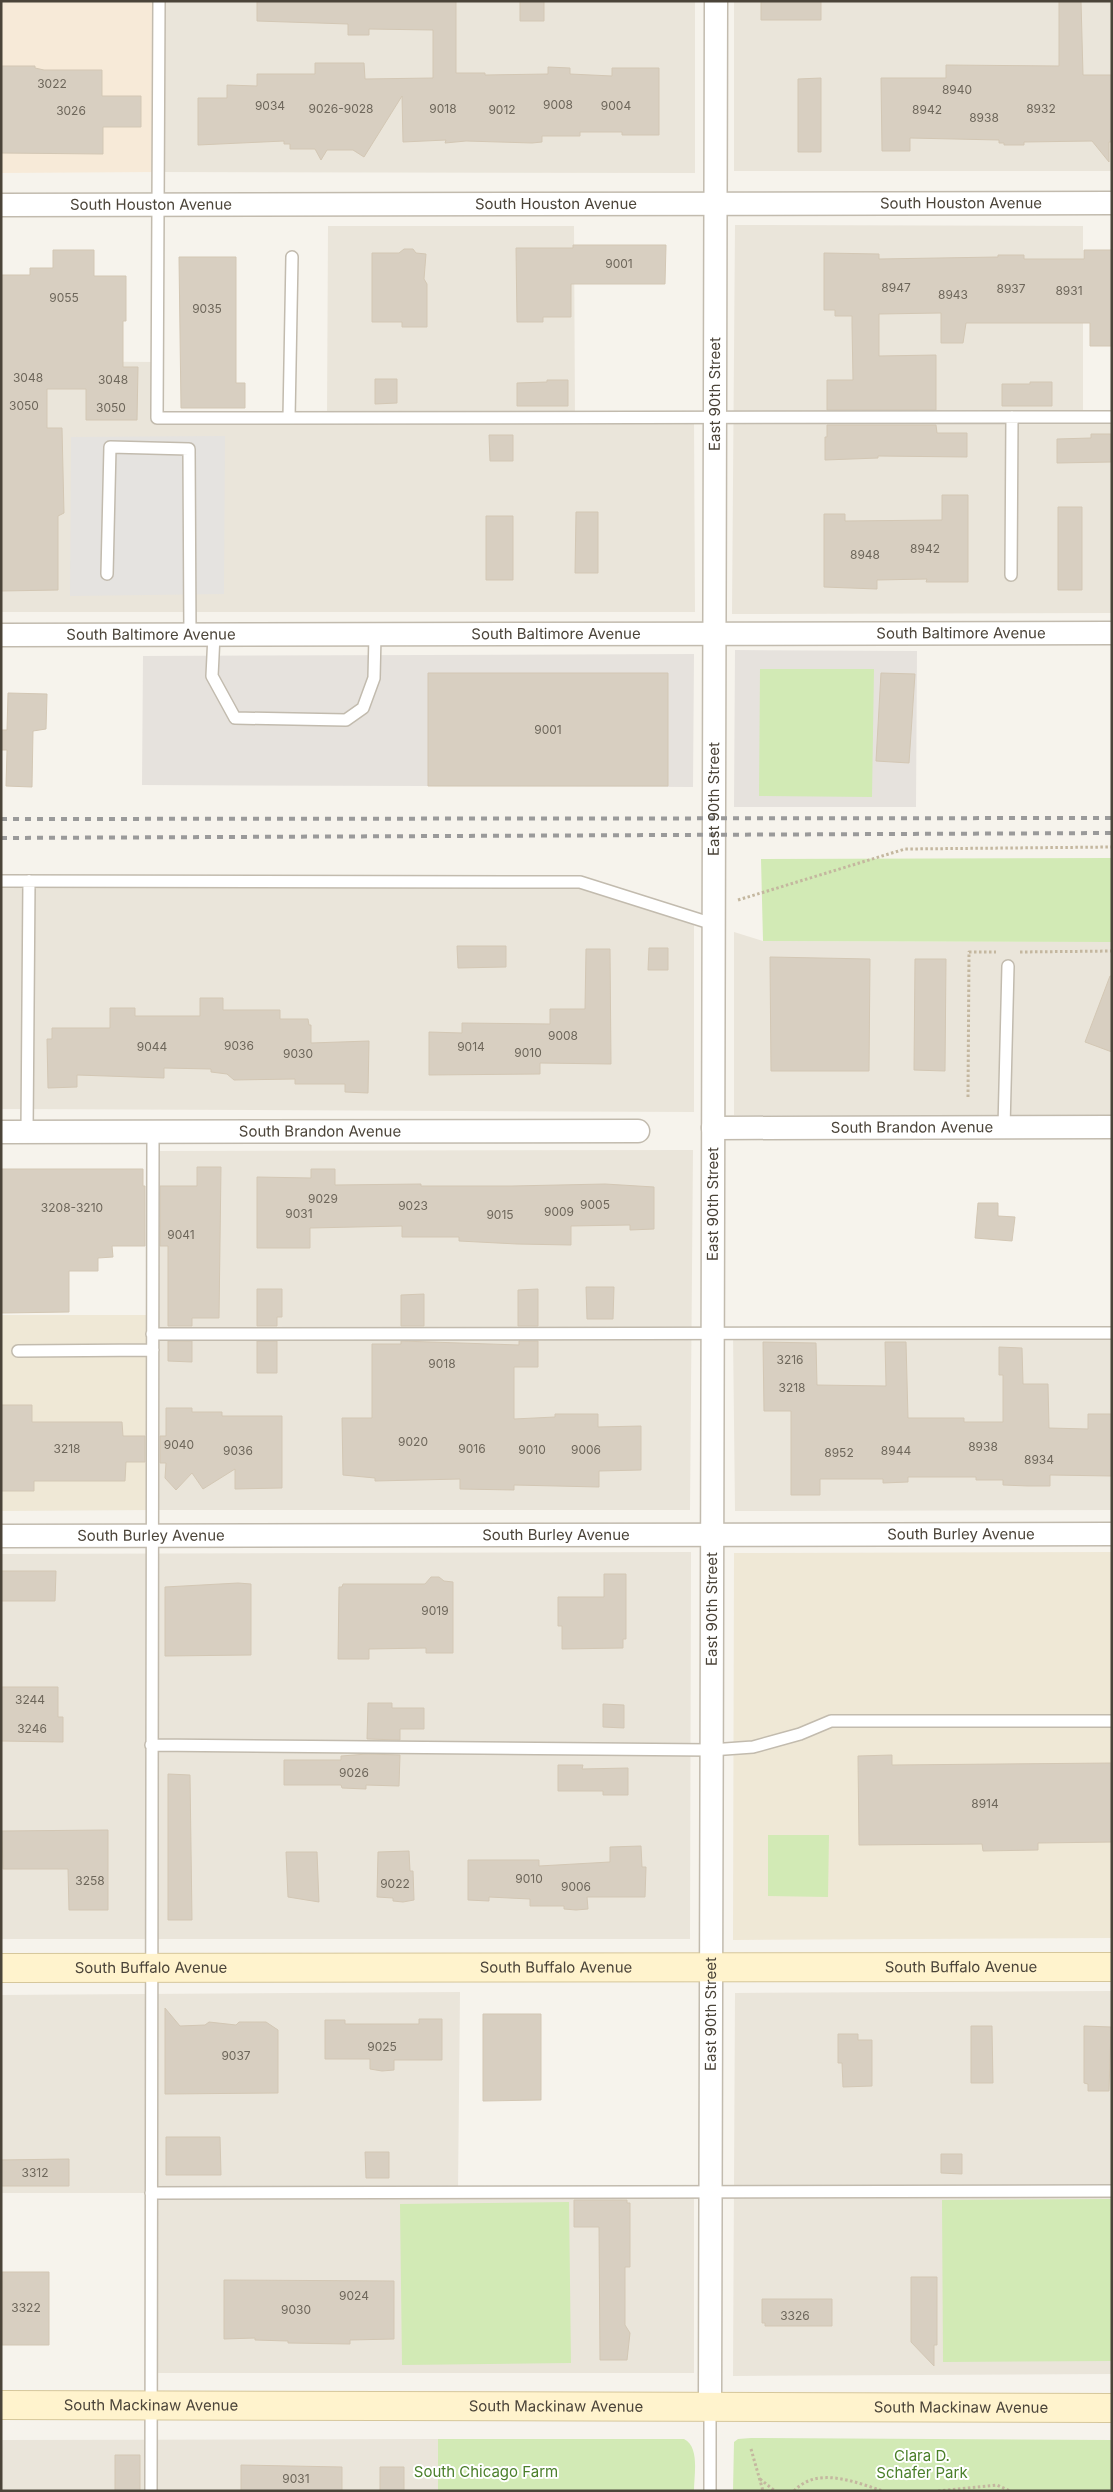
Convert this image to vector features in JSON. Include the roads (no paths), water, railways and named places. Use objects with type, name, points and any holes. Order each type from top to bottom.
[{"type":"street","name":"East 90th Street","points":[[710,2408],[716,1]]},
{"type":"street","name":"South Houston Avenue","points":[[1,205],[1112,203]]},
{"type":"street","name":"South Baltimore Avenue","points":[[1,635],[1112,633]]},
{"type":"street","name":"South Brandon Avenue","points":[[713,1128],[1112,1128]]},
{"type":"street","name":"South Brandon Avenue","points":[[1,1132],[638,1132]]},
{"type":"street","name":"South Burley Avenue","points":[[1,1536],[1112,1534]]},
{"type":"street","name":"South Buffalo Avenue","points":[[1,1968],[1112,1967]]},
{"type":"street","name":"South Mackinaw Avenue","points":[[1,2405],[1112,2408]]},
{"type":"lane","points":[[159,1],[157,418],[1112,417]]},
{"type":"lane","points":[[289,418],[292,257]]},
{"type":"lane","points":[[1011,575],[1012,417]]},
{"type":"lane","points":[[107,574],[110,447],[189,449],[190,635]]},
{"type":"lane","points":[[214,635],[212,676],[235,718],[346,720],[363,708],[374,678],[375,635]]},
{"type":"lane","points":[[1,881],[580,882],[714,916]]},
{"type":"lane","points":[[27,1132],[29,881]]},
{"type":"lane","points":[[1004,1128],[1008,966]]},
{"type":"lane","points":[[151,2491],[152,1132]]},
{"type":"lane","points":[[152,1334],[1112,1332]]},
{"type":"lane","points":[[18,1351],[152,1350]]},
{"type":"lane","points":[[151,1745],[711,1750],[753,1747],[800,1734],[832,1722],[1112,1721]]},
{"type":"lane","points":[[151,2193],[1112,2191]]},
{"type":"lane","points":[[710,2408],[710,2491]]},
{"type":"railway","points":[[1,819],[1112,818]]},
{"type":"railway","points":[[1,838],[1112,833]]},
{"type":"park label","name":"Clara D. Schafer Park","points":[[922,2464]]},
{"type":"park label","name":"South Chicago Farm","points":[[486,2472]]}]
